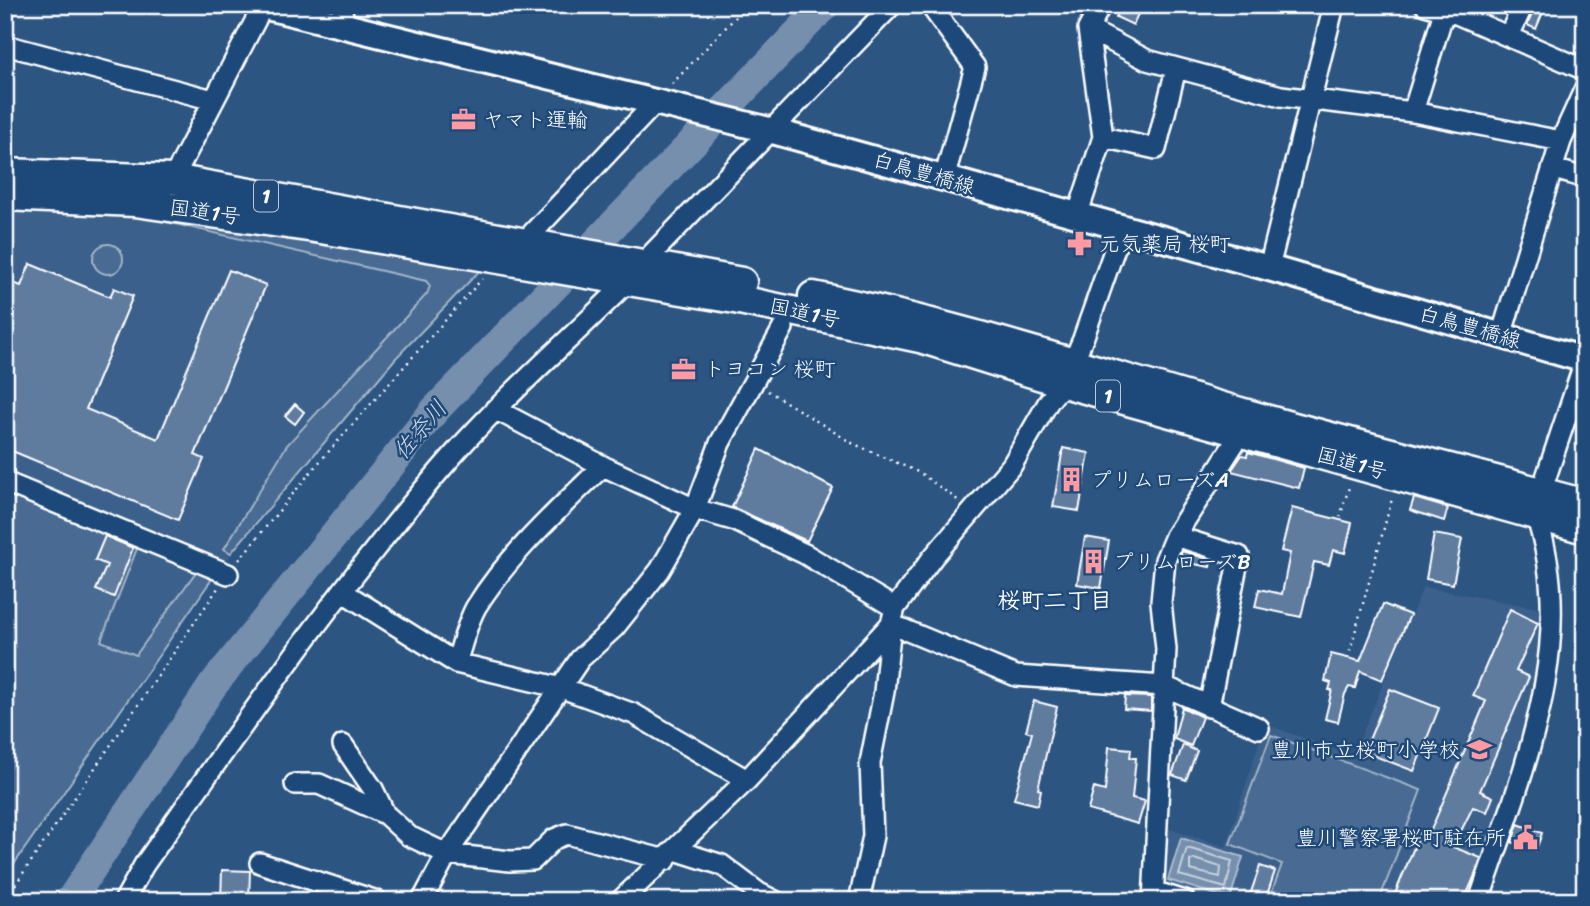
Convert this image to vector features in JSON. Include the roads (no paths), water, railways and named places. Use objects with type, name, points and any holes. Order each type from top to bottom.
[{"type":"highway","name":"国道1号","points":[[5,173],[173,179],[519,252],[900,313],[1241,433],[1538,503],[1585,504]]},
{"type":"highway","name":"国道1号","points":[[5,197],[135,202],[519,252]]},
{"type":"highway","name":"国道1号","points":[[1069,372],[1246,414],[1538,503],[1585,529]]},
{"type":"main road","name":"白鳥豊橋線","points":[[261,6],[343,16],[1269,268],[1585,360]]},
{"type":"street","points":[[124,901],[144,865],[296,649],[453,455],[495,409],[565,345],[892,5]]},
{"type":"street","points":[[930,5],[975,67],[944,179]]},
{"type":"street","points":[[1077,216],[1103,137],[1088,29],[1101,5]]},
{"type":"street","points":[[1269,268],[1334,5]]},
{"type":"street","points":[[1508,36],[1523,5]]},
{"type":"street","points":[[173,179],[261,6]]},
{"type":"street","points":[[1413,112],[1438,7],[1581,62]]},
{"type":"street","points":[[1088,29],[1147,60],[1282,96],[1413,112],[1561,141]]},
{"type":"street","points":[[5,45],[213,100]]},
{"type":"street","points":[[1103,137],[1156,149],[1177,69]]},
{"type":"street","points":[[1502,336],[1561,141],[1585,88]]},
{"type":"street","points":[[519,252],[655,103]]},
{"type":"street","points":[[1554,169],[1585,178]]},
{"type":"street","points":[[628,897],[747,780],[893,616],[933,557],[1012,465],[1069,372],[1122,228]]},
{"type":"street","points":[[422,901],[447,854],[580,659],[614,628],[660,570],[695,509],[720,443],[783,328]]},
{"type":"street","points":[[1479,901],[1540,704],[1552,644],[1552,576],[1538,503],[1585,360]]},
{"type":"street","points":[[495,409],[603,466],[695,509],[733,520],[805,554],[893,616],[1016,676],[1164,685],[1259,728]]},
{"type":"street","points":[[1185,901],[1155,896],[1167,649],[1161,602],[1165,560],[1175,536],[1241,433]]},
{"type":"street","points":[[456,663],[475,609],[501,574],[550,518],[603,466]]},
{"type":"street","points":[[5,482],[228,574]]},
{"type":"street","points":[[1175,536],[1239,556],[1209,706]]},
{"type":"street","points":[[342,592],[456,663],[562,688],[634,714],[747,780]]},
{"type":"street","points":[[859,901],[873,836],[870,763],[884,692],[893,616]]},
{"type":"street","points":[[343,745],[373,789],[385,814]]},
{"type":"street","points":[[295,784],[319,784],[385,814],[409,836],[447,854],[510,861],[533,860],[554,839],[568,834],[722,865],[759,893],[775,901]]},
{"type":"street","points":[[260,863],[377,901]]},
{"type":"water","points":[[1181,838],[1243,857],[1230,899],[1168,880]]},
{"type":"waterway","name":"佐奈川","points":[[70,901],[213,685],[435,410],[825,5]]},
{"type":"place","name":"ヤマト運輸","points":[[463,120]]},
{"type":"place","name":"元気薬局 桜町","points":[[1079,244]]},
{"type":"place","name":"トヨコン 桜町","points":[[684,369]]},
{"type":"place","name":"プリムローズA","points":[[1071,480]]},
{"type":"place","name":"プリムローズB","points":[[1093,562]]},
{"type":"place","name":"豊川市立桜町小学校","points":[[1480,750]]},
{"type":"place","name":"豊川警察署桜町駐在所","points":[[1526,838]]},
{"type":"district","name":"桜町二丁目","points":[[1055,600]]}]
